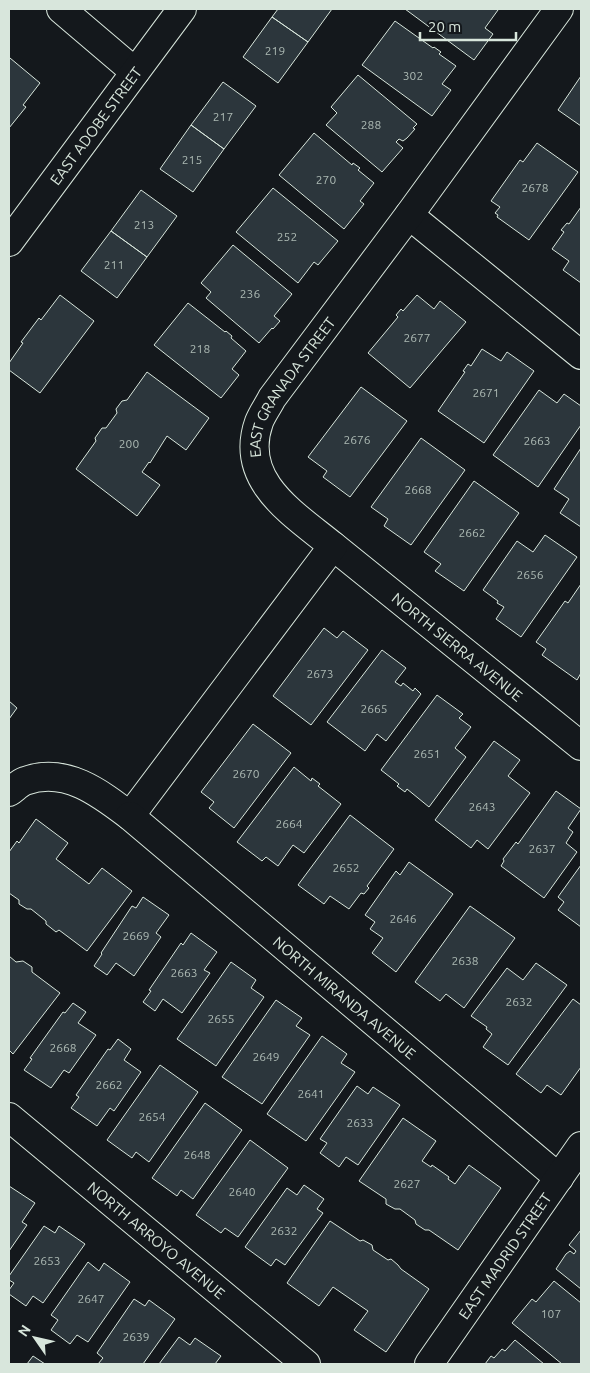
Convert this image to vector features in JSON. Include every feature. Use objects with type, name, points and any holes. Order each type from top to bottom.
[{"type":"street","points":[[61,9],[135,72]]},
{"type":"street","name":"EAST ADOBE STREET","points":[[9,242],[182,9]]},
{"type":"street","name":"EAST GRANADA STREET","points":[[333,546],[280,503],[260,477],[254,452],[259,422],[272,398],[560,9]]},
{"type":"street","points":[[409,215],[581,355]]},
{"type":"street","points":[[9,792],[24,781],[48,776],[75,780],[104,796],[130,816],[333,546]]},
{"type":"street","name":"NORTH SIERRA AVENUE","points":[[333,546],[581,746]]},
{"type":"street","name":"NORTH MIRANDA AVENUE","points":[[130,816],[559,1178]]},
{"type":"street","name":"NORTH ARROYO AVENUE","points":[[9,1117],[306,1364]]},
{"type":"street","name":"EAST MADRID STREET","points":[[429,1364],[581,1146]]},
{"type":"building","points":[[278,9],[332,9],[308,42],[272,17]]},
{"type":"building","points":[[405,9],[498,10],[485,28],[493,34],[474,60]]},
{"type":"building","points":[[272,17],[308,42],[278,83],[243,57]]},
{"type":"building","points":[[395,21],[441,52],[439,54],[456,66],[442,84],[451,90],[432,116],[362,65]]},
{"type":"building","points":[[10,58],[40,83],[23,105],[26,107],[9,128],[9,60]]},
{"type":"building","points":[[358,75],[417,124],[407,138],[403,141],[399,139],[396,142],[403,148],[382,172],[326,125],[337,113],[331,107]]},
{"type":"building","points":[[581,76],[581,126],[558,110]]},
{"type":"building","points":[[223,82],[256,106],[224,149],[191,125]]},
{"type":"building","points":[[191,125],[224,149],[193,192],[160,169]]},
{"type":"building","points":[[314,133],[352,165],[353,163],[360,168],[358,170],[374,183],[360,201],[364,204],[344,229],[279,175]]},
{"type":"building","points":[[537,143],[578,172],[529,240],[497,217],[498,215],[495,213],[500,207],[491,201],[520,160],[523,162]]},
{"type":"building","points":[[273,188],[338,241],[318,265],[314,262],[298,283],[236,232]]},
{"type":"building","points":[[141,190],[177,216],[147,257],[111,231]]},
{"type":"building","points":[[581,207],[581,283],[563,270],[569,261],[552,249],[564,232],[561,230],[567,223],[569,224]]},
{"type":"building","points":[[111,231],[147,257],[117,298],[81,271]]},
{"type":"building","points":[[233,245],[292,294],[274,316],[280,321],[259,343],[206,298],[211,292],[201,283]]},
{"type":"building","points":[[60,295],[94,321],[40,393],[9,370],[9,363],[23,343],[21,342],[39,318],[41,320]]},
{"type":"building","points":[[417,295],[434,309],[440,301],[466,322],[410,388],[368,353],[398,317],[396,315],[401,309],[403,311]]},
{"type":"building","points":[[188,303],[226,331],[246,351],[232,369],[239,375],[221,398],[154,345]]},
{"type":"building","points":[[482,349],[501,361],[507,352],[534,371],[484,443],[438,411],[465,372],[463,371],[468,364],[471,366]]},
{"type":"building","points":[[147,372],[209,418],[186,450],[167,436],[142,472],[160,485],[137,516],[76,469],[96,441],[95,438],[102,428],[106,428],[117,413],[116,409],[122,401],[127,400]]},
{"type":"building","points":[[361,387],[407,421],[350,497],[323,477],[327,471],[308,457]]},
{"type":"building","points":[[539,390],[557,403],[564,394],[581,406],[581,425],[538,487],[493,455]]},
{"type":"building","points":[[421,438],[465,470],[411,545],[384,526],[388,519],[371,507]]},
{"type":"building","points":[[581,448],[581,527],[560,513],[569,499],[554,489]]},
{"type":"building","points":[[474,481],[519,513],[464,591],[435,571],[441,564],[424,552]]},
{"type":"building","points":[[545,535],[577,557],[521,637],[496,619],[504,607],[483,590],[517,541],[533,552]]},
{"type":"building","points":[[581,584],[581,673],[577,680],[542,655],[546,649],[536,642],[565,601],[568,603]]},
{"type":"building","points":[[324,628],[337,638],[343,631],[368,650],[311,725],[273,696]]},
{"type":"building","points":[[382,650],[406,668],[395,682],[401,686],[403,683],[413,691],[415,688],[421,694],[386,741],[377,734],[365,751],[327,722]]},
{"type":"building","points":[[437,695],[463,714],[459,718],[471,727],[455,748],[466,757],[429,807],[407,789],[405,792],[397,786],[399,784],[381,770]]},
{"type":"building","points":[[9,701],[17,708],[9,719]]},
{"type":"building","points":[[253,724],[291,753],[234,828],[209,808],[214,802],[201,792]]},
{"type":"building","points":[[494,741],[520,760],[508,776],[530,793],[488,849],[477,840],[471,848],[435,820]]},
{"type":"building","points":[[294,767],[311,781],[312,778],[320,784],[318,786],[341,804],[304,853],[293,845],[278,866],[266,857],[262,861],[237,842]]},
{"type":"building","points":[[556,791],[581,809],[568,828],[573,832],[566,843],[577,852],[544,898],[501,866],[504,861],[503,859],[516,842],[518,844]]},
{"type":"building","points":[[350,815],[394,849],[367,886],[369,888],[364,894],[361,893],[349,909],[330,896],[324,904],[298,885]]},
{"type":"building","points":[[36,819],[68,843],[56,859],[89,884],[102,868],[132,891],[87,951],[59,930],[56,932],[31,909],[27,909],[19,904],[19,900],[9,893],[9,852],[17,841],[19,843]]},
{"type":"building","points":[[409,862],[453,894],[396,972],[372,953],[383,938],[370,929],[375,922],[365,915],[396,871],[400,875]]},
{"type":"building","points":[[581,865],[581,927],[558,910],[564,902],[558,897]]},
{"type":"building","points":[[143,897],[169,915],[156,933],[161,937],[134,976],[116,963],[107,975],[94,966],[132,906],[136,908]]},
{"type":"building","points":[[470,906],[515,938],[464,1008],[446,994],[440,1001],[415,982]]},
{"type":"building","points":[[191,933],[217,952],[204,970],[210,973],[182,1013],[163,999],[155,1011],[143,1002],[181,943],[183,945]]},
{"type":"building","points":[[9,956],[16,962],[23,961],[32,967],[32,972],[60,993],[13,1054],[9,1050]]},
{"type":"building","points":[[231,962],[256,980],[251,988],[264,997],[216,1066],[177,1039]]},
{"type":"building","points":[[536,963],[567,985],[508,1065],[483,1047],[492,1034],[486,1029],[487,1027],[471,1016],[507,968],[523,980]]},
{"type":"building","points":[[573,999],[581,1005],[581,1067],[561,1095],[547,1085],[541,1093],[516,1074]]},
{"type":"building","points":[[276,1000],[302,1018],[296,1026],[310,1035],[262,1104],[222,1077]]},
{"type":"building","points":[[73,1003],[86,1012],[78,1023],[96,1035],[69,1073],[64,1070],[51,1088],[24,1070],[32,1059],[30,1058],[63,1012],[65,1013]]},
{"type":"building","points":[[322,1036],[347,1054],[341,1063],[355,1072],[306,1141],[267,1114]]},
{"type":"building","points":[[118,1039],[131,1049],[124,1060],[141,1072],[114,1111],[110,1108],[97,1126],[71,1108],[79,1097],[76,1095],[108,1049],[110,1050]]},
{"type":"building","points":[[160,1065],[198,1092],[149,1162],[136,1152],[132,1158],[107,1140]]},
{"type":"building","points":[[357,1086],[368,1094],[373,1087],[400,1105],[358,1165],[346,1157],[339,1167],[320,1153],[327,1143],[320,1139]]},
{"type":"building","points":[[205,1103],[242,1130],[193,1199],[181,1190],[177,1196],[152,1178]]},
{"type":"building","points":[[403,1118],[436,1141],[422,1161],[431,1167],[432,1165],[449,1177],[448,1179],[455,1184],[469,1165],[501,1188],[458,1250],[429,1230],[425,1230],[416,1224],[415,1220],[400,1209],[395,1209],[386,1204],[386,1199],[359,1181]]},
{"type":"building","points":[[250,1140],[288,1168],[238,1237],[225,1228],[221,1233],[196,1215]]},
{"type":"building","points":[[304,1185],[324,1199],[317,1209],[323,1213],[285,1265],[276,1259],[271,1266],[245,1247],[287,1188],[297,1195]]},
{"type":"building","points":[[9,1186],[35,1203],[22,1222],[27,1225],[9,1251]]},
{"type":"building","points":[[330,1221],[360,1241],[363,1240],[372,1245],[373,1250],[388,1260],[391,1259],[401,1269],[429,1289],[386,1352],[354,1330],[368,1311],[333,1287],[319,1306],[287,1283]]},
{"type":"building","points":[[44,1226],[55,1233],[59,1226],[85,1244],[43,1303],[33,1296],[26,1306],[9,1294],[9,1290],[14,1283],[9,1280],[9,1276]]},
{"type":"building","points":[[581,1230],[581,1289],[556,1269],[566,1254],[570,1251],[574,1254],[576,1251],[569,1245]]},
{"type":"building","points":[[88,1262],[99,1271],[104,1263],[130,1282],[88,1342],[77,1335],[70,1344],[51,1330],[58,1320],[51,1315]]},
{"type":"building","points":[[554,1281],[581,1303],[581,1364],[562,1364],[512,1323],[532,1299],[536,1302]]},
{"type":"building","points":[[134,1299],[145,1306],[149,1300],[175,1319],[143,1364],[98,1364],[103,1358],[97,1353]]},
{"type":"building","points":[[179,1337],[190,1345],[195,1338],[221,1356],[215,1364],[159,1364]]},
{"type":"building","points":[[515,1340],[544,1364],[485,1364],[491,1356],[494,1358],[502,1349],[505,1351]]},
{"type":"building","points":[[33,1356],[45,1364],[27,1364]]}]
